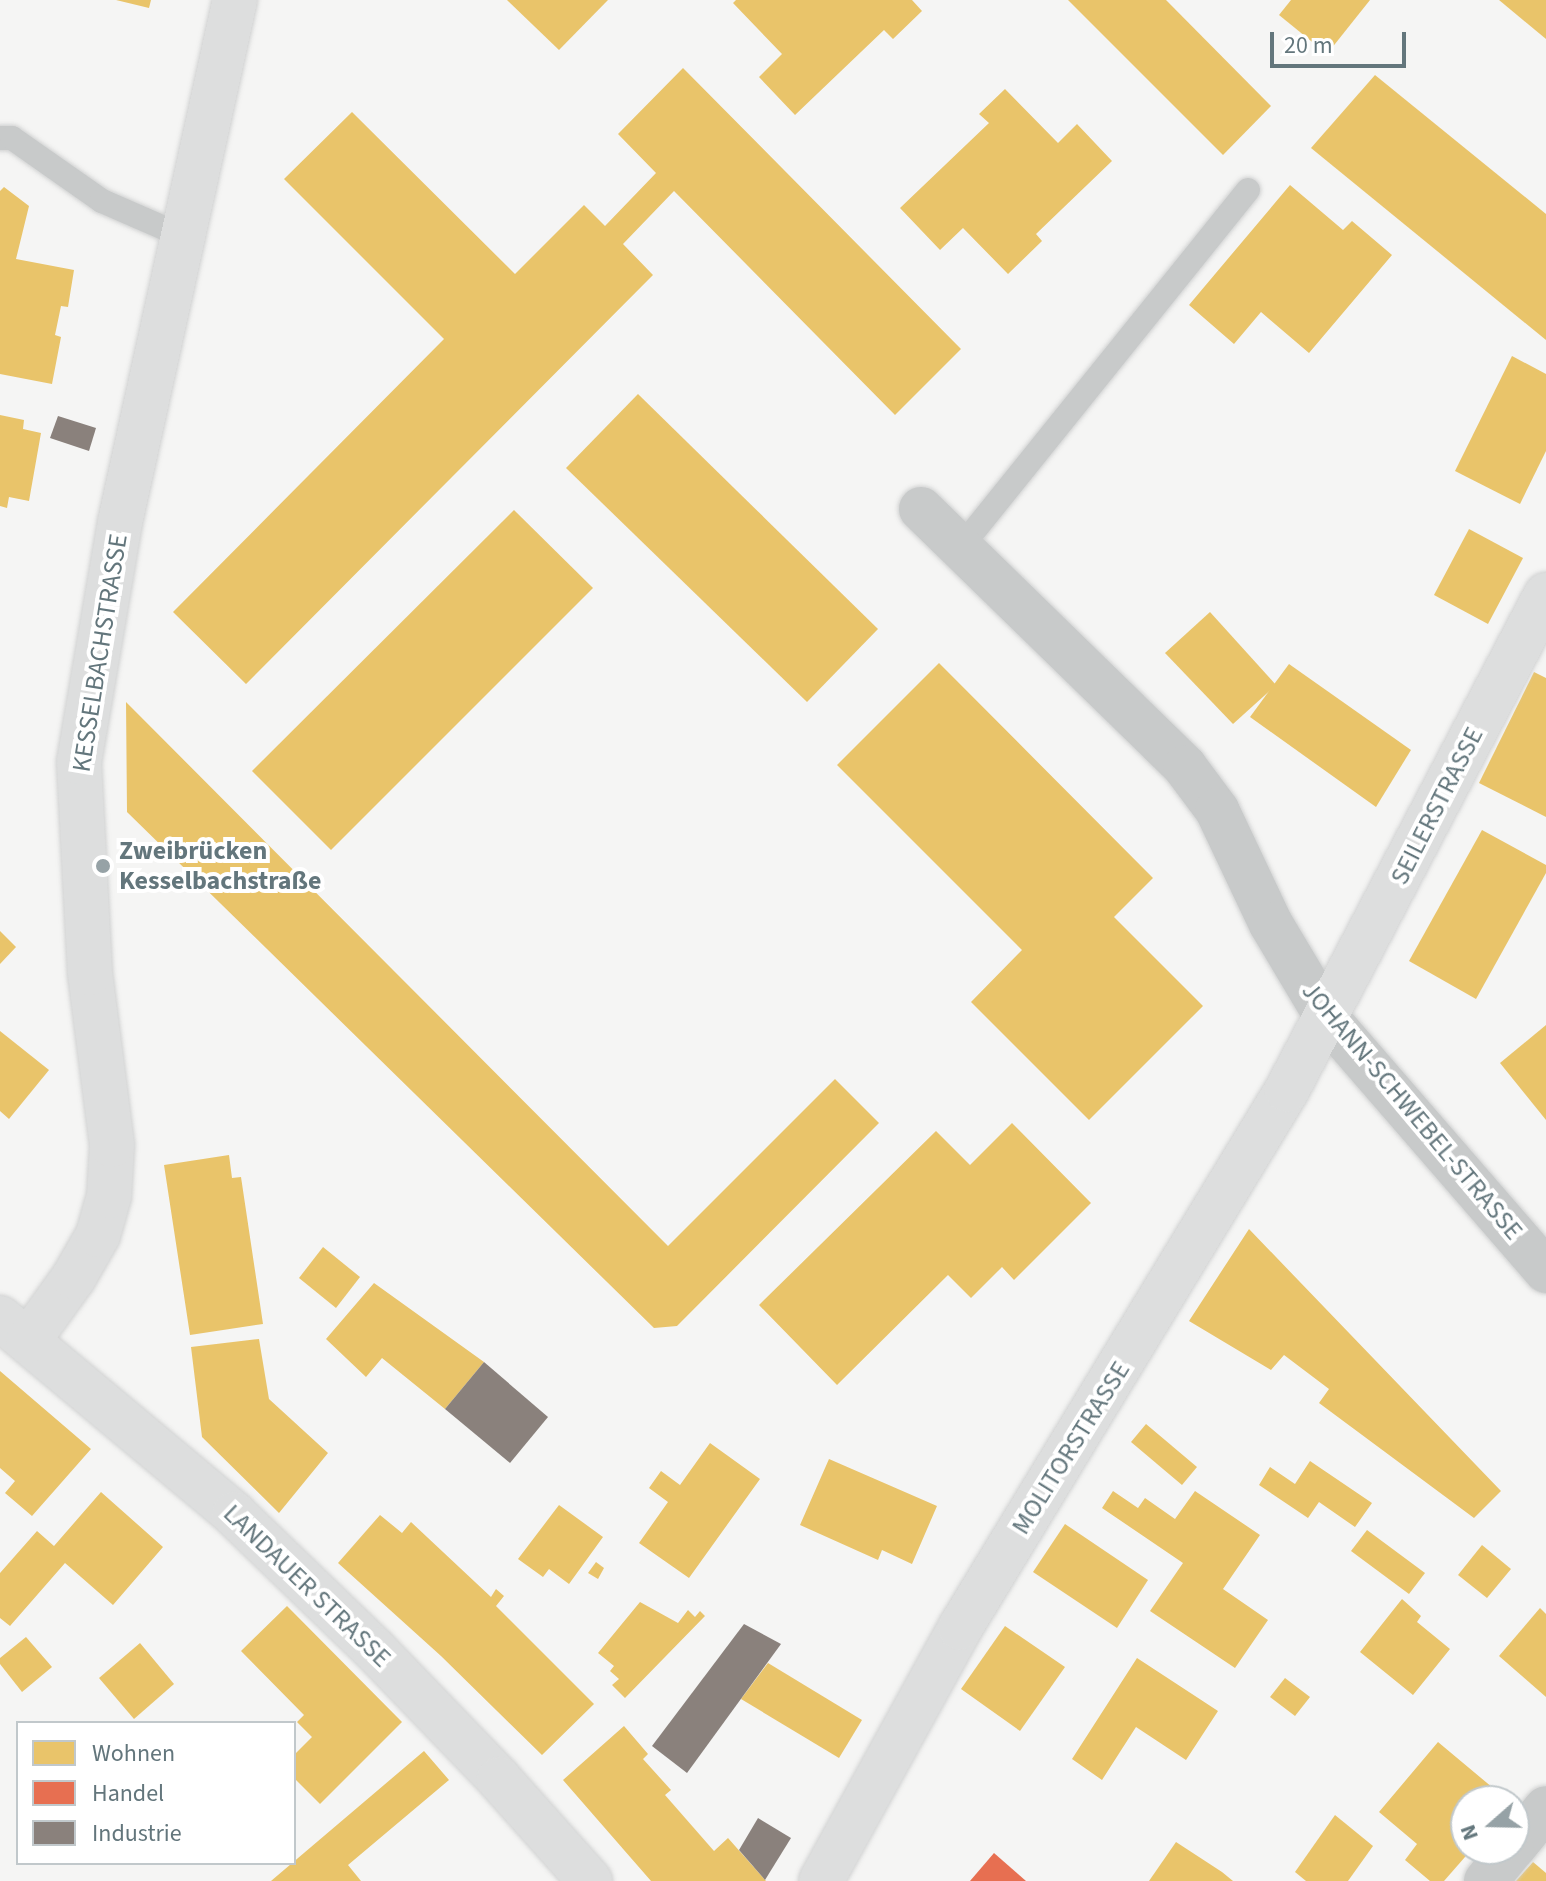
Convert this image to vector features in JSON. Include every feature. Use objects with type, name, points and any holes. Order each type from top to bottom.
[{"type":"main road","name":"KESSELBACHSTRASSE","points":[[14,1330],[74,1277],[98,1235],[109,1196],[112,1145],[90,973],[79,762],[117,537],[235,0]]},
{"type":"main road","name":"SEILERSTRASSE","points":[[1327,1018],[1546,595]]},
{"type":"main road","name":"MOLITORSTRASSE","points":[[821,1881],[960,1628],[1226,1194],[1327,1018]]},
{"type":"main road","name":"LANDAUER STRASSE","points":[[14,1330],[234,1514],[353,1629],[499,1779],[590,1881]]},
{"type":"street","name":"JOHANN-SCHWEBEL-STRASSE","points":[[921,509],[1185,767],[1217,810],[1271,924],[1327,1018],[1546,1271]]},
{"type":"street","points":[[1530,1827],[1546,1808]]},
{"type":"street","points":[[1486,1881],[1499,1865]]},
{"type":"lane","points":[[0,138],[12,138],[102,201],[182,236]]},
{"type":"lane","points":[[961,547],[1248,190]]},
{"type":"building: Wohnen","points":[[116,0],[151,0],[149,8]]},
{"type":"building: Wohnen","points":[[507,0],[608,0],[559,50]]},
{"type":"building: Wohnen","points":[[736,0],[912,0],[922,11],[893,39],[884,30],[795,115],[759,77],[782,54],[733,3]]},
{"type":"building: Wohnen","points":[[1068,0],[1166,0],[1271,106],[1223,155]]},
{"type":"building: Wohnen","points":[[1291,0],[1370,0],[1327,54],[1279,15]]},
{"type":"building: Wohnen","points":[[1499,0],[1546,0],[1546,39]]},
{"type":"building: Wohnen","points":[[683,68],[961,349],[895,415],[674,191],[623,244],[653,275],[246,684],[173,612],[444,339],[284,179],[352,112],[515,274],[584,205],[605,226],[656,173],[618,134]]},
{"type":"building: Wohnen","points":[[1375,75],[1546,214],[1546,340],[1311,148]]},
{"type":"building: Wohnen","points":[[1005,89],[1058,143],[1077,124],[1112,161],[1036,234],[1042,241],[1008,274],[963,228],[940,250],[900,208],[989,123],[979,114]]},
{"type":"building: Wohnen","points":[[1290,185],[1343,230],[1352,221],[1392,255],[1309,353],[1261,312],[1234,344],[1189,305]]},
{"type":"building: Wohnen","points":[[4,187],[29,206],[16,259],[74,270],[68,307],[61,306],[55,335],[61,337],[52,384],[0,374],[0,191]]},
{"type":"building: Wohnen","points":[[1512,356],[1546,374],[1546,451],[1520,504],[1455,471]]},
{"type":"building: Wohnen","points":[[638,394],[878,629],[807,702],[566,468]]},
{"type":"building: Wohnen","points":[[0,415],[24,420],[23,429],[41,433],[29,501],[9,497],[7,508],[0,506]]},
{"type":"building: Wohnen","points":[[514,510],[593,588],[331,850],[252,771]]},
{"type":"building: Wohnen","points":[[1469,529],[1523,558],[1488,624],[1434,595]]},
{"type":"building: Wohnen","points":[[1210,612],[1276,685],[1233,724],[1165,653]]},
{"type":"building: Wohnen","points":[[939,663],[1153,878],[1114,917],[1203,1006],[1089,1120],[971,1002],[1022,950],[837,765]]},
{"type":"building: Wohnen","points":[[1289,664],[1411,750],[1376,807],[1250,717]]},
{"type":"building: Wohnen","points":[[1534,672],[1546,678],[1546,817],[1479,783]]},
{"type":"building: Wohnen","points":[[126,702],[668,1246],[835,1079],[879,1123],[677,1326],[654,1328],[127,812]]},
{"type":"building: Wohnen","points":[[1482,830],[1546,865],[1546,873],[1476,999],[1409,961]]},
{"type":"building: Wohnen","points":[[0,931],[16,947],[0,964]]},
{"type":"building: Wohnen","points":[[1546,1025],[1546,1120],[1500,1063]]},
{"type":"building: Wohnen","points":[[0,1031],[49,1070],[9,1119],[0,1111]]},
{"type":"building: Wohnen","points":[[1012,1123],[1091,1203],[1014,1280],[1002,1267],[971,1298],[948,1275],[837,1385],[759,1305],[936,1131],[970,1165]]},
{"type":"building: Wohnen","points":[[229,1155],[232,1178],[241,1177],[263,1324],[190,1335],[164,1165]]},
{"type":"building: Wohnen","points":[[1249,1229],[1501,1491],[1474,1518],[1319,1403],[1329,1389],[1284,1355],[1271,1370],[1189,1321]]},
{"type":"building: Wohnen","points":[[323,1247],[360,1277],[336,1308],[299,1278]]},
{"type":"building: Wohnen","points":[[374,1283],[484,1362],[445,1409],[382,1358],[366,1377],[326,1339]]},
{"type":"building: Wohnen","points":[[259,1339],[269,1399],[328,1453],[279,1513],[202,1437],[191,1347]]},
{"type":"building: Wohnen","points":[[0,1371],[91,1449],[32,1516],[5,1493],[15,1481],[0,1468]]},
{"type":"building: Wohnen","points":[[1146,1424],[1197,1467],[1182,1485],[1131,1442]]},
{"type":"building: Wohnen","points":[[710,1443],[760,1479],[689,1578],[639,1543],[668,1502],[649,1488],[661,1471],[680,1485]]},
{"type":"building: Wohnen","points":[[829,1459],[937,1506],[912,1564],[882,1550],[878,1560],[800,1525]]},
{"type":"building: Wohnen","points":[[1310,1461],[1372,1503],[1355,1527],[1319,1502],[1308,1518],[1259,1485],[1270,1467],[1295,1484]]},
{"type":"building: Wohnen","points":[[1113,1491],[1138,1508],[1145,1498],[1175,1519],[1195,1491],[1260,1535],[1223,1589],[1268,1620],[1235,1668],[1150,1611],[1183,1563],[1102,1508]]},
{"type":"building: Wohnen","points":[[101,1492],[163,1547],[113,1605],[65,1563],[10,1626],[0,1618],[0,1573],[37,1531],[54,1546]]},
{"type":"building: Wohnen","points":[[559,1505],[603,1537],[569,1584],[549,1569],[543,1577],[518,1559]]},
{"type":"building: Wohnen","points":[[380,1515],[402,1533],[411,1522],[491,1597],[496,1589],[504,1596],[496,1606],[594,1704],[542,1755],[441,1656],[338,1563]]},
{"type":"building: Wohnen","points":[[1065,1524],[1148,1580],[1117,1628],[1033,1572]]},
{"type":"building: Wohnen","points":[[1367,1530],[1425,1573],[1409,1594],[1351,1551]]},
{"type":"building: Wohnen","points":[[1482,1545],[1511,1569],[1487,1598],[1458,1575]]},
{"type":"building: Wohnen","points":[[596,1562],[604,1568],[598,1579],[588,1573]]},
{"type":"building: Wohnen","points":[[1402,1599],[1421,1616],[1417,1622],[1450,1649],[1413,1695],[1360,1652]]},
{"type":"building: Wohnen","points":[[640,1602],[678,1623],[688,1610],[695,1617],[700,1611],[705,1616],[625,1698],[612,1685],[619,1679],[610,1671],[614,1666],[598,1653]]},
{"type":"building: Wohnen","points":[[287,1606],[402,1722],[320,1804],[296,1780],[296,1753],[312,1737],[297,1722],[304,1715],[241,1651]]},
{"type":"building: Wohnen","points":[[1540,1608],[1546,1614],[1546,1697],[1499,1656]]},
{"type":"building: Wohnen","points":[[1005,1626],[1065,1667],[1020,1731],[961,1689]]},
{"type":"building: Wohnen","points":[[26,1637],[52,1667],[22,1692],[0,1664],[0,1658]]},
{"type":"building: Wohnen","points":[[140,1643],[174,1684],[134,1719],[99,1678]]},
{"type":"building: Wohnen","points":[[1137,1658],[1218,1711],[1186,1760],[1136,1727],[1102,1780],[1072,1759]]},
{"type":"building: Wohnen","points":[[768,1663],[862,1720],[839,1758],[741,1699]]},
{"type":"building: Wohnen","points":[[1285,1678],[1310,1697],[1295,1716],[1270,1697]]},
{"type":"building: Wohnen","points":[[624,1726],[648,1754],[643,1759],[671,1790],[665,1795],[714,1851],[728,1838],[766,1881],[651,1881],[563,1780]]},
{"type":"building: Wohnen","points":[[1438,1742],[1489,1785],[1450,1785],[1450,1865],[1458,1865],[1444,1881],[1430,1881],[1405,1860],[1417,1844],[1379,1812]]},
{"type":"building: Wohnen","points":[[424,1751],[449,1780],[348,1865],[361,1881],[271,1881],[290,1865],[296,1865],[296,1860]]},
{"type":"building: Wohnen","points":[[1335,1815],[1373,1846],[1348,1881],[1306,1881],[1295,1872]]},
{"type":"building: Wohnen","points":[[1176,1842],[1222,1872],[1233,1881],[1149,1881]]},
{"type":"building: Wohnen","points":[[1533,1862],[1546,1873],[1546,1881],[1516,1881]]},
{"type":"building: Handel","points":[[994,1853],[1026,1881],[970,1881]]},
{"type":"building: Industrie","points":[[58,416],[96,428],[89,451],[50,438]]},
{"type":"building: Industrie","points":[[484,1362],[548,1417],[510,1463],[445,1409]]},
{"type":"building: Industrie","points":[[744,1624],[781,1644],[687,1773],[652,1746]]},
{"type":"building: Industrie","points":[[758,1818],[791,1838],[765,1880],[739,1850]]},
{"type":"place","name":"Zweibrücken Kesselbachstraße","points":[[103,866]]}]
